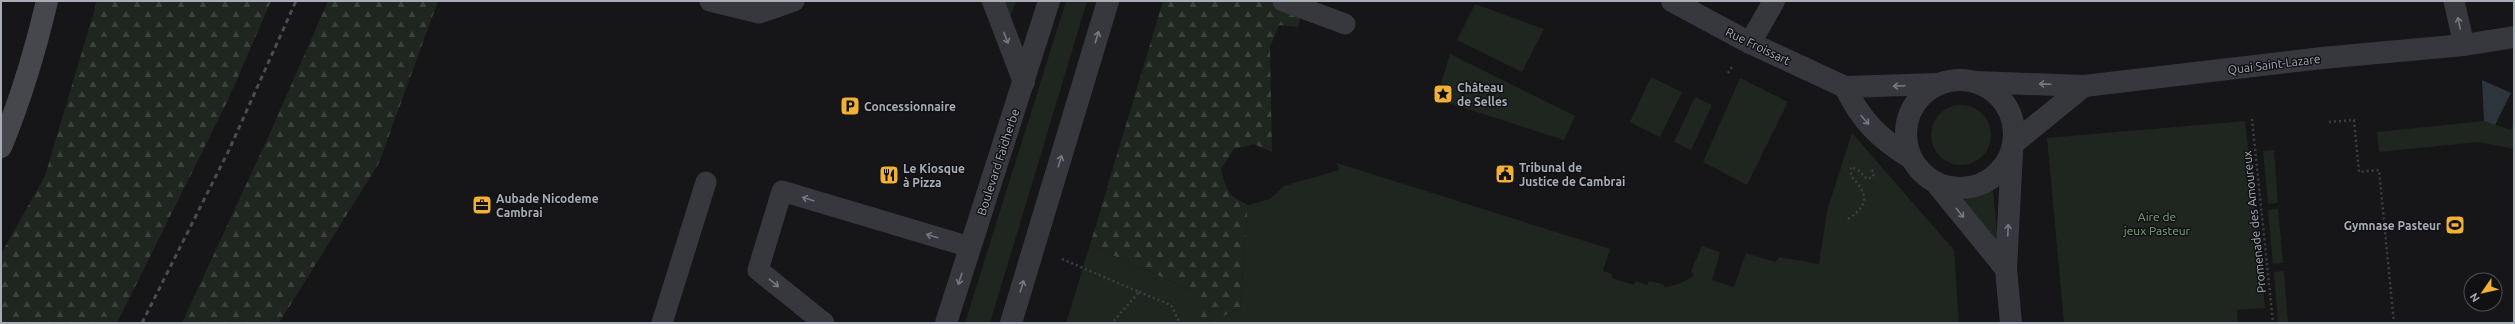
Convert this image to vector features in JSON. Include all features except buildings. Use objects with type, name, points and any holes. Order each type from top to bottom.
[{"type":"main road","points":[[1,147],[16,112],[34,57],[47,1]]},
{"type":"street","points":[[992,1],[1024,82]]},
{"type":"street","name":"Boulevard Faidherbe","points":[[946,323],[1049,1]]},
{"type":"street","points":[[1011,323],[1108,1]]},
{"type":"street","name":"Rue Froissart","points":[[1672,1],[1750,43],[1845,87],[1938,84]]},
{"type":"street","points":[[1750,43],[1774,1]]},
{"type":"street","name":"Quai Saint-Lazare","points":[[1976,82],[2084,86],[2322,58],[2464,45],[2514,37]]},
{"type":"street","points":[[1911,158],[1906,142],[1906,124],[1912,108],[1923,94],[1938,84],[1950,81],[1976,82],[1990,89],[2006,106],[2014,127],[2006,269],[2011,323]]},
{"type":"street","points":[[1936,183],[1954,188],[1972,187],[1990,180],[2004,167],[2013,147],[2084,86]]},
{"type":"street","points":[[1845,87],[1856,110],[1884,141],[1911,158],[1922,172],[1936,183],[2006,269]]},
{"type":"lane","points":[[710,1],[759,13],[794,1]]},
{"type":"lane","points":[[1283,1],[1345,24]]},
{"type":"lane","points":[[2454,1],[2464,45]]},
{"type":"lane","points":[[662,323],[706,182]]},
{"type":"lane","points":[[824,323],[758,270],[782,191],[970,247]]},
{"type":"path","name":"Promenade des Amoureux","points":[[2252,119],[2273,323]]},
{"type":"path","points":[[2329,122],[2354,120],[2359,172],[2379,170],[2394,323]]},
{"type":"path","points":[[1848,219],[1860,211],[1864,198],[1862,189],[1851,176],[1851,168],[1858,170],[1867,179],[1873,177],[1874,173]]},
{"type":"path","points":[[1034,247],[1171,305],[1180,323]]},
{"type":"path","points":[[1112,323],[1139,292]]},
{"type":"green space","points":[[97,1],[271,1],[228,100],[117,323],[1,323],[1,254],[45,176]]},
{"type":"green space","points":[[328,1],[438,1],[379,163],[279,323],[182,323],[270,133]]},
{"type":"green space","points":[[1004,1],[1016,1],[1010,17]]},
{"type":"green space","points":[[1066,1],[1087,1],[990,323],[965,323]]},
{"type":"green space","points":[[1163,1],[1305,1],[1298,27],[1279,25],[1270,47],[1272,152],[1254,144],[1234,149],[1221,169],[1229,192],[1236,199],[1248,205],[1240,309],[1223,316],[1219,323],[1200,323],[1193,291],[1090,245]]},
{"type":"green space","points":[[1475,4],[1544,29],[1522,72],[1457,40]]},
{"type":"green space","points":[[1450,54],[1575,116],[1564,140],[1436,99]]},
{"type":"green space","points":[[1651,77],[1682,92],[1660,137],[1630,122]]},
{"type":"green space","points":[[1740,78],[1788,102],[1747,185],[1703,162]]},
{"type":"green space","points":[[1695,97],[1712,105],[1691,150],[1674,142]]},
{"type":"green space","points":[[1955,105],[1967,105],[1978,110],[1986,118],[1991,129],[1989,147],[1978,160],[1967,165],[1955,165],[1944,160],[1936,152],[1931,141],[1931,129],[1936,118],[1944,110]]},
{"type":"green space","name":"Aire de jeux Pasteur","points":[[2245,121],[2265,308],[2237,310],[2238,323],[2064,323],[2047,138]]},
{"type":"green space","points":[[2484,121],[2511,130],[2514,121],[2514,149],[2478,142],[2379,152],[2377,132]]},
{"type":"green space","points":[[1852,133],[1954,250],[1959,323],[1219,323],[1223,316],[1240,309],[1248,205],[1270,199],[1284,186],[1339,170],[1337,163],[1610,249],[1603,271],[1612,274],[1612,278],[1634,285],[1636,281],[1647,285],[1649,281],[1663,284],[1665,287],[1688,280],[1694,275],[1691,271],[1702,246],[1720,252],[1712,280],[1734,287],[1746,253],[1775,262],[1780,257],[1819,264],[1827,211]]},
{"type":"green space","points":[[2274,150],[2278,203],[2268,204],[2263,151]]},
{"type":"green space","points":[[1993,190],[1998,242],[1961,201]]},
{"type":"green space","points":[[2278,209],[2283,263],[2273,264],[2268,210]]},
{"type":"green space","points":[[1090,245],[1215,301],[1214,323],[1066,323]]},
{"type":"green space","points":[[2284,271],[2288,323],[2278,323],[2274,272]]},
{"type":"shaded area","points":[[2482,80],[2511,93],[2495,125],[2484,121]]},
{"type":"railway","points":[[142,323],[229,150],[296,1]]},
{"type":"place","name":"Château de Selles","points":[[1443,94]]},
{"type":"place","name":"Concessionnaire","points":[[850,106]]},
{"type":"place","name":"Tribunal de Justice de Cambrai","points":[[1505,174]]},
{"type":"place","name":"Le Kiosque à Pizza","points":[[889,175]]},
{"type":"place","name":"Aubade Nicodeme Cambrai","points":[[482,205]]},
{"type":"place","name":"Gymnase Pasteur","points":[[2455,225]]}]
